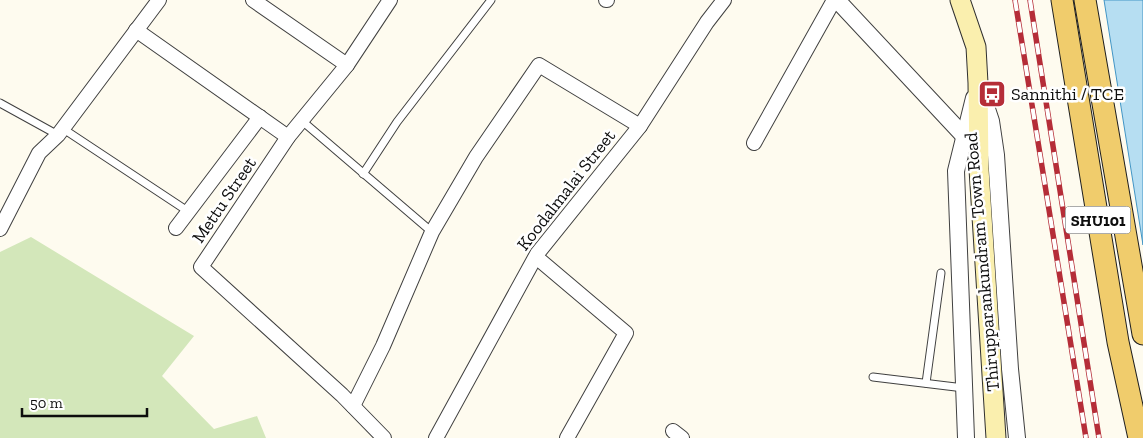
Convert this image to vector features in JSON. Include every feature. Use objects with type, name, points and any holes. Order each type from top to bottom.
[{"type":"main road","points":[[960,0],[976,47],[978,83],[972,138],[979,169],[996,438]]},
{"type":"main road","name":"SHU101","points":[[1062,0],[1118,342],[1139,438]]},
{"type":"main road","name":"SHU101","points":[[1085,0],[1143,334]]},
{"type":"street","points":[[0,230],[39,153],[60,131],[159,0]]},
{"type":"street","points":[[253,0],[347,65]]},
{"type":"street","name":"Mettu Street","points":[[384,438],[353,406],[201,267],[288,137],[347,65],[390,0]]},
{"type":"street","name":"Koodalmalai Street","points":[[436,438],[536,257],[640,126],[707,22],[724,0]]},
{"type":"street","points":[[754,143],[836,0],[972,138]]},
{"type":"street","points":[[136,30],[288,137]]},
{"type":"street","points":[[353,406],[383,346],[432,232],[476,157],[539,65],[640,126]]},
{"type":"street","name":"Thirupparankundram Town Road","points":[[978,83],[991,121],[996,155],[1017,438]]},
{"type":"street","points":[[176,228],[260,117]]},
{"type":"street","name":"Thirupparankundram Town Road","points":[[966,438],[956,171],[972,138]]},
{"type":"street","points":[[536,257],[626,333],[567,438]]},
{"type":"lane","points":[[363,174],[397,122],[491,0]]},
{"type":"lane","points":[[0,103],[60,131],[189,212]]},
{"type":"lane","points":[[302,120],[432,232]]},
{"type":"lane","points":[[926,384],[941,273]]},
{"type":"lane","points":[[873,377],[964,388]]},
{"type":"green space","points":[[31,237],[194,336],[162,376],[214,429],[257,416],[266,438],[0,438],[0,252]]},
{"type":"water","points":[[1104,0],[1143,0],[1143,245]]},
{"type":"railway","points":[[1015,0],[1086,438]]},
{"type":"railway","points":[[1030,0],[1099,438]]},
{"type":"place","name":"Sannithi / TCE","points":[[992,94]]}]
